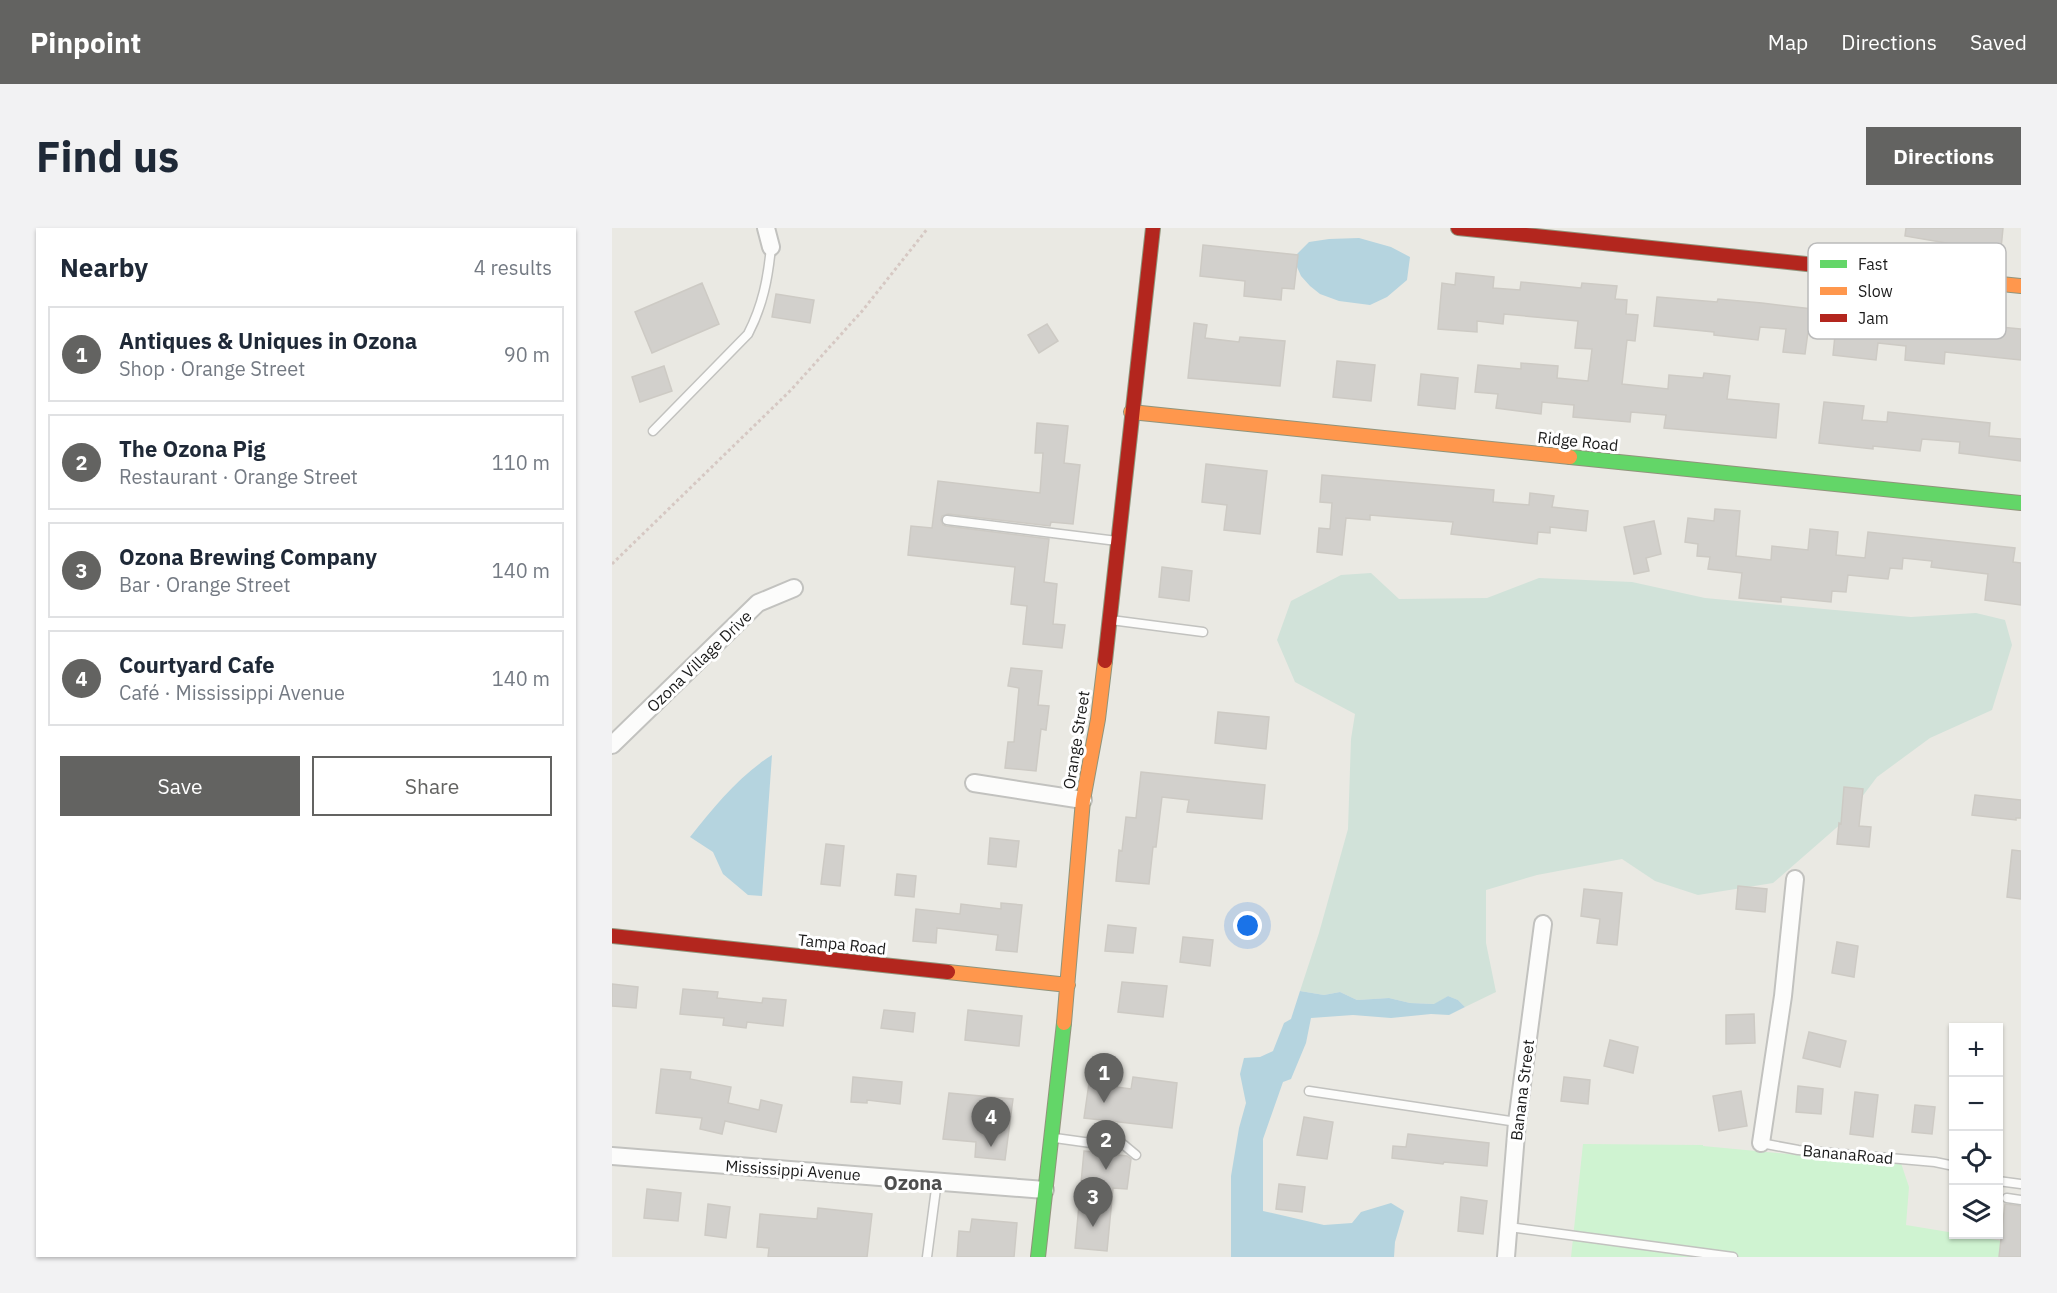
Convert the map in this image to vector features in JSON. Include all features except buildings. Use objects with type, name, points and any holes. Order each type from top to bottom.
[{"type":"street","points":[[766,228],[771,247]]},
{"type":"street","name":"Orange Street","points":[[1038,1257],[1068,985],[1083,800],[1098,719],[1153,228]]},
{"type":"street","points":[[1458,228],[1515,231],[1808,263]]},
{"type":"street","points":[[2006,284],[2021,286]]},
{"type":"street","name":"Ridge Road","points":[[1131,412],[2021,503]]},
{"type":"street","name":"Ozona Village Drive","points":[[612,746],[758,603],[794,588]]},
{"type":"street","points":[[974,783],[1083,800]]},
{"type":"street","points":[[1761,1143],[1784,996],[1795,879]]},
{"type":"street","name":"Banana Street","points":[[1506,1257],[1517,1122],[1543,924]]},
{"type":"street","name":"Tampa Road","points":[[612,936],[1068,985]]},
{"type":"street","name":"Mississippi Avenue","points":[[612,1156],[1045,1190]]},
{"type":"lane","points":[[652,431],[748,334],[758,315],[764,295],[771,247]]},
{"type":"lane","points":[[947,520],[1117,541]]},
{"type":"lane","points":[[1108,619],[1203,632]]},
{"type":"lane","points":[[1309,1091],[1517,1122]]},
{"type":"lane","points":[[1051,1137],[1091,1143],[1124,1144],[1136,1155]]},
{"type":"lane","name":"BananaRoad","points":[[1761,1143],[1798,1150],[1949,1165]]},
{"type":"lane","points":[[927,1257],[937,1181]]},
{"type":"lane","points":[[2003,1182],[2021,1184]]},
{"type":"lane","points":[[2007,1198],[2021,1200]]},
{"type":"lane","points":[[1509,1227],[1734,1257]]},
{"type":"path","points":[[612,564],[791,390],[863,310],[928,228]]},
{"type":"shaded area","points":[[1371,573],[1399,599],[1487,598],[1539,578],[1632,582],[1705,598],[1911,617],[1976,613],[2005,620],[2012,645],[1992,710],[1930,738],[1877,777],[1843,822],[1773,883],[1698,895],[1655,881],[1622,859],[1537,875],[1486,890],[1486,943],[1496,992],[1465,1007],[1458,1000],[1448,996],[1435,1004],[1410,1003],[1389,998],[1357,1000],[1340,992],[1324,995],[1300,991],[1348,829],[1351,739],[1355,714],[1295,682],[1277,640],[1291,601],[1341,575]]},
{"type":"green space","points":[[1583,1144],[1703,1145],[1901,1163],[1909,1187],[1906,1225],[1949,1232],[1949,1239],[1991,1239],[2021,1244],[2021,1257],[1571,1257]]},
{"type":"water","points":[[1359,238],[1391,247],[1410,257],[1407,280],[1387,297],[1370,305],[1339,301],[1320,294],[1301,276],[1293,258],[1309,242]]},
{"type":"water","points":[[772,755],[762,896],[748,895],[723,874],[713,852],[690,837],[738,782]]},
{"type":"water","points":[[1300,991],[1324,995],[1340,992],[1357,1000],[1389,998],[1410,1003],[1434,1004],[1448,996],[1458,1000],[1465,1007],[1449,1015],[1431,1014],[1391,1018],[1353,1015],[1311,1018],[1306,1043],[1291,1079],[1283,1082],[1263,1139],[1263,1211],[1324,1225],[1352,1223],[1361,1212],[1391,1203],[1404,1211],[1395,1242],[1394,1257],[1231,1257],[1231,1176],[1239,1128],[1246,1103],[1240,1074],[1244,1058],[1260,1057],[1273,1051],[1284,1023],[1291,1019]]},
{"type":"traffic: fast","points":[[1570,457],[2021,503]]},
{"type":"traffic: fast","points":[[1038,1257],[1064,1023]]},
{"type":"traffic: slow","points":[[2006,284],[2021,286]]},
{"type":"traffic: slow","points":[[1131,412],[1570,457]]},
{"type":"traffic: slow","points":[[1064,1023],[1083,800],[1098,719],[1105,661]]},
{"type":"traffic: slow","points":[[948,972],[1068,985]]},
{"type":"traffic: jam","points":[[1105,661],[1153,228]]},
{"type":"traffic: jam","points":[[1458,228],[1808,264]]},
{"type":"traffic: jam","points":[[612,936],[948,972]]},
{"type":"place","name":"Antiques & Uniques in Ozona","points":[[1104,1103]]},
{"type":"place","name":"Courtyard Cafe","points":[[991,1147]]},
{"type":"place","name":"The Ozona Pig","points":[[1106,1170]]},
{"type":"place","name":"Ozona Brewing Company","points":[[1093,1227]]},
{"type":"district","name":"Ozona","points":[[913,1182]]}]
